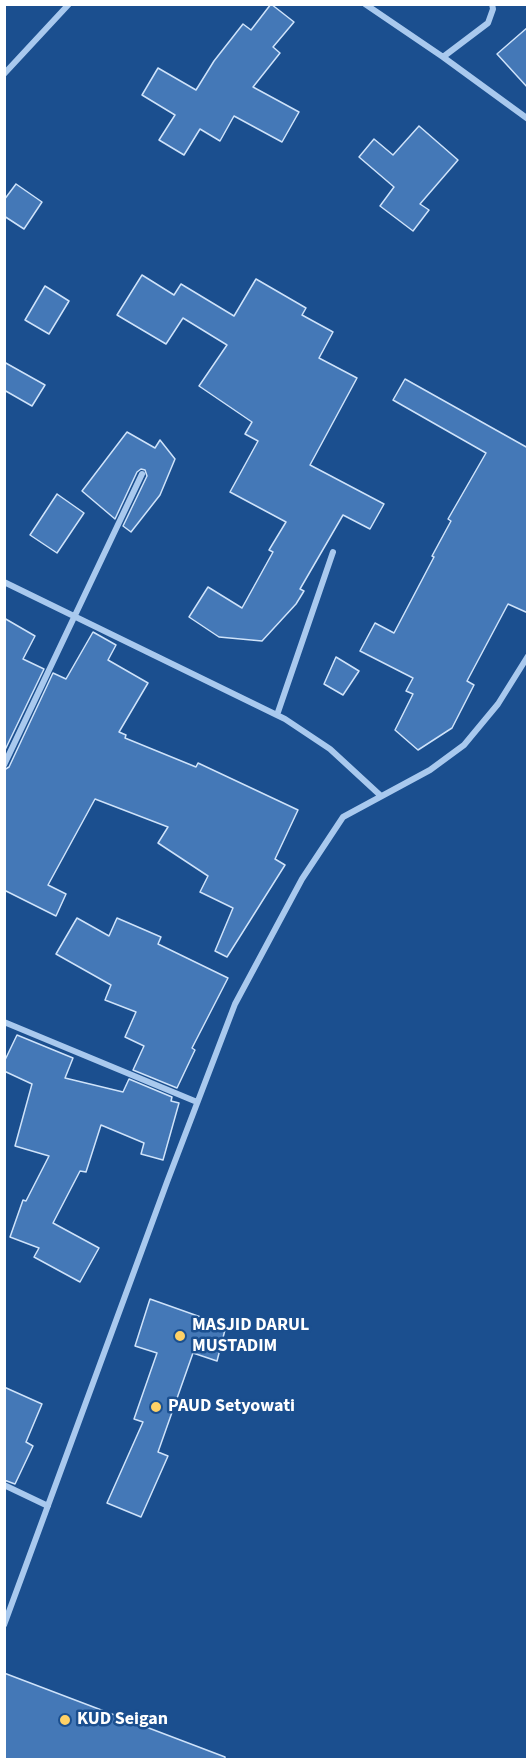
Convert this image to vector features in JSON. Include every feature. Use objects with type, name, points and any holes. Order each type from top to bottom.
[{"type":"street","points":[[4,74],[69,4]]},
{"type":"street","points":[[365,4],[528,119]]},
{"type":"street","points":[[443,57],[488,23],[494,9],[492,4]]},
{"type":"street","points":[[4,765],[142,474]]},
{"type":"street","points":[[277,715],[333,552]]},
{"type":"street","points":[[4,582],[277,715],[330,749],[381,796]]},
{"type":"street","points":[[4,1625],[235,1004],[302,879],[343,817],[430,770],[464,745],[498,704],[528,656]]},
{"type":"street","points":[[4,1022],[197,1102]]},
{"type":"street","points":[[4,1485],[48,1506]]},
{"type":"building","points":[[271,4],[294,22],[273,47],[280,53],[253,87],[299,112],[282,142],[234,116],[220,141],[200,129],[184,155],[159,140],[175,115],[142,95],[158,68],[196,90],[214,61],[243,24],[251,30]]},
{"type":"building","points":[[528,27],[528,88],[497,54]]},
{"type":"building","points":[[419,126],[458,160],[420,204],[429,210],[413,231],[380,206],[394,187],[359,157],[374,139],[393,155]]},
{"type":"building","points":[[16,184],[42,202],[24,229],[4,216],[4,200]]},
{"type":"building","points":[[142,275],[174,295],[181,284],[234,316],[256,279],[306,308],[302,315],[333,332],[319,358],[357,378],[310,465],[384,504],[370,529],[343,515],[300,589],[304,591],[296,604],[262,641],[219,637],[189,617],[208,587],[242,608],[273,552],[269,550],[286,522],[230,492],[258,441],[245,434],[252,422],[199,386],[227,345],[183,318],[166,344],[117,315]]},
{"type":"building","points":[[45,286],[69,301],[49,334],[25,320]]},
{"type":"building","points":[[4,362],[45,385],[32,406],[4,390]]},
{"type":"building","points":[[405,379],[528,448],[528,613],[508,604],[467,681],[474,685],[452,728],[418,750],[395,730],[413,694],[406,691],[413,678],[360,651],[375,623],[394,633],[434,557],[432,556],[451,521],[448,519],[486,453],[393,400]]},
{"type":"building","points":[[127,432],[155,448],[160,440],[175,459],[160,495],[131,532],[123,526],[147,476],[145,470],[141,469],[137,472],[115,519],[82,491]]},
{"type":"building","points":[[57,494],[84,513],[57,553],[30,535]]},
{"type":"building","points":[[4,618],[35,636],[23,659],[44,669],[4,752]]},
{"type":"building","points":[[93,632],[116,645],[108,660],[148,683],[119,732],[126,735],[125,738],[196,767],[198,763],[298,810],[275,859],[285,865],[227,957],[215,951],[233,908],[200,892],[208,876],[158,843],[168,827],[95,799],[48,885],[66,894],[56,916],[4,890],[4,770],[9,767],[53,673],[66,679]]},
{"type":"building","points":[[336,657],[359,671],[343,695],[324,684]]},
{"type":"building","points":[[77,918],[109,936],[117,918],[161,937],[158,944],[228,978],[192,1048],[195,1050],[177,1088],[133,1070],[144,1046],[125,1037],[136,1012],[105,1000],[111,985],[56,954]]},
{"type":"building","points":[[17,1035],[73,1058],[65,1078],[123,1092],[129,1079],[172,1097],[171,1101],[179,1103],[163,1160],[141,1154],[144,1143],[101,1125],[86,1172],[80,1171],[53,1223],[99,1248],[80,1282],[34,1257],[39,1248],[10,1237],[23,1200],[26,1201],[49,1156],[15,1146],[32,1084],[4,1071],[4,1062]]},
{"type":"building","points":[[150,1299],[226,1326],[217,1361],[193,1353],[158,1452],[168,1456],[141,1517],[107,1503],[143,1422],[134,1419],[157,1353],[135,1346]]},
{"type":"building","points":[[4,1387],[42,1404],[26,1442],[33,1446],[15,1484],[4,1480]]},
{"type":"building","name":"KUD Seigan","points":[[4,1673],[225,1757],[225,1760],[4,1760]]},
{"type":"place","name":"MASJID DARUL MUSTADIM","points":[[180,1336]]},
{"type":"place","name":"PAUD Setyowati","points":[[156,1407]]},
{"type":"place","name":"KUD Seigan","points":[[65,1720]]}]
